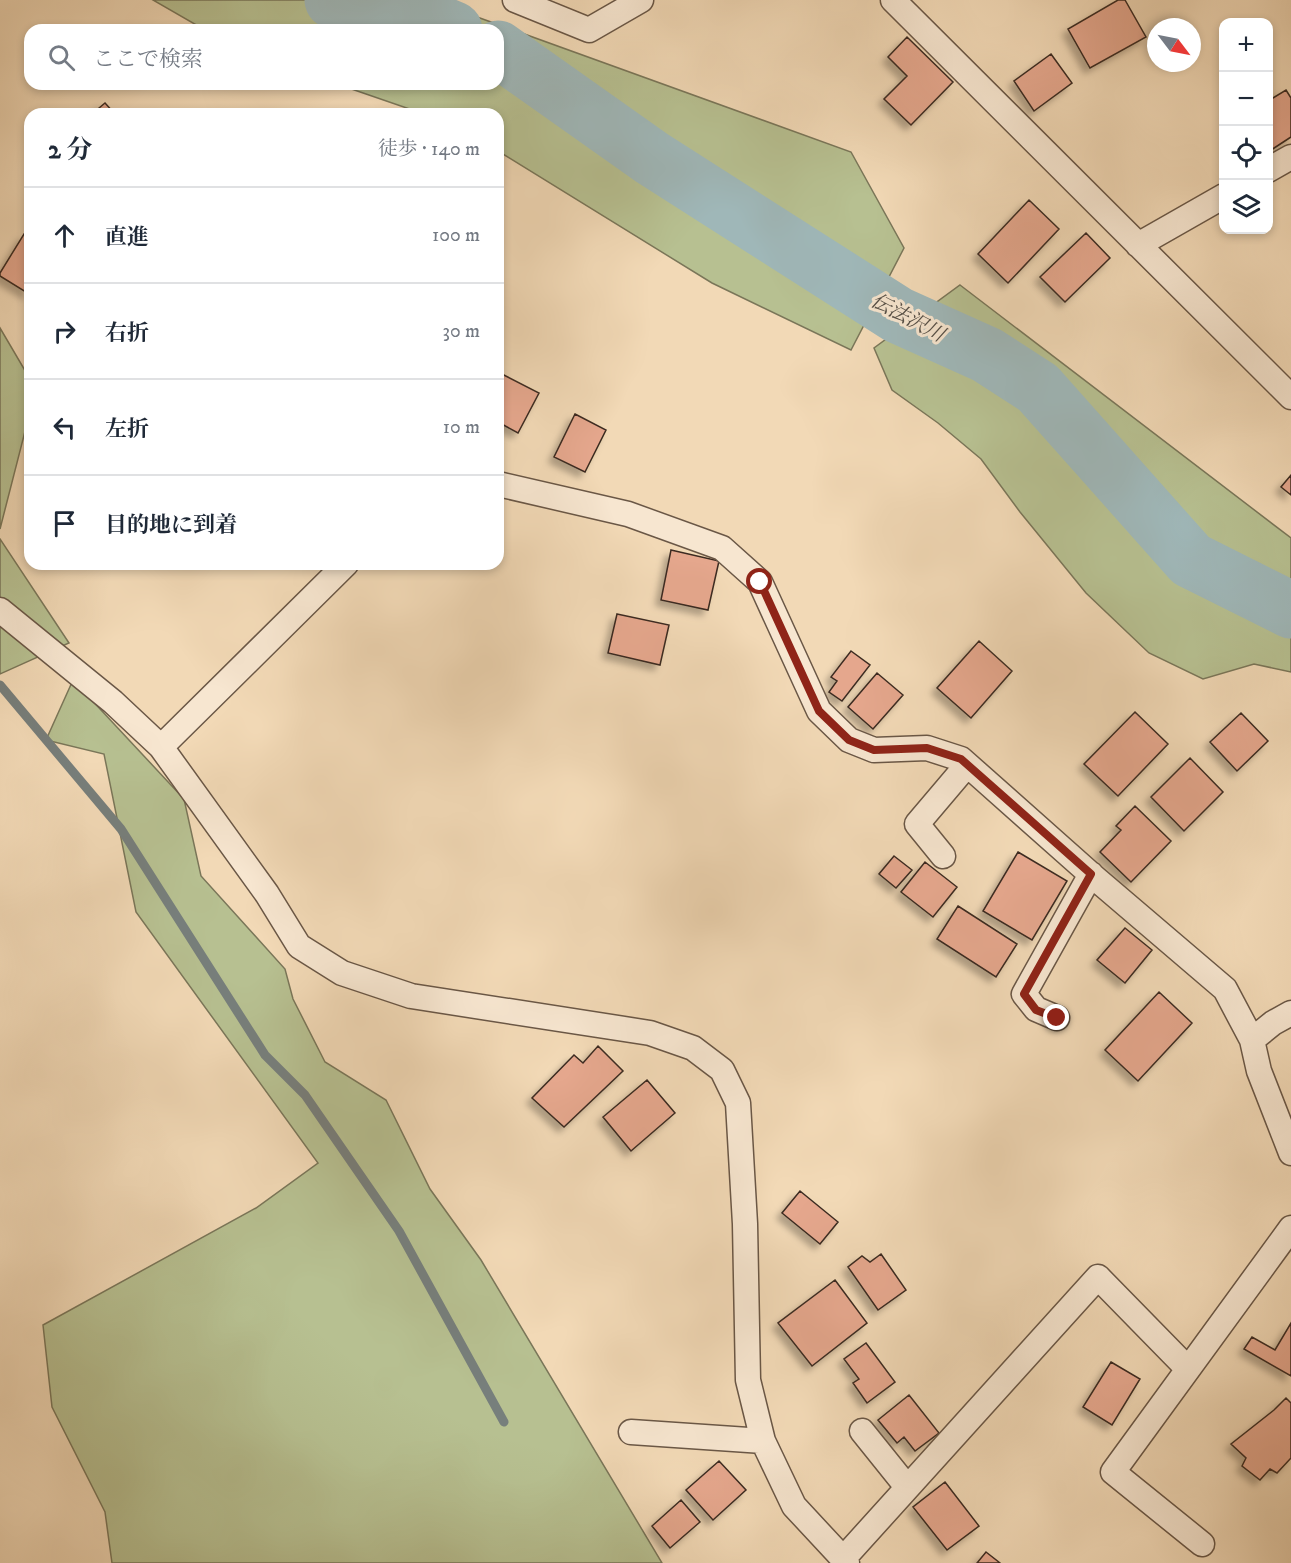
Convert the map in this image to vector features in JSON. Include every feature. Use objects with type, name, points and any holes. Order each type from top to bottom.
[{"type":"street","points":[[515,0],[589,30],[641,0]]},
{"type":"street","points":[[893,0],[1291,397]]},
{"type":"street","points":[[1273,168],[1291,157]]},
{"type":"street","points":[[1138,245],[1219,199]]},
{"type":"street","points":[[504,485],[628,514],[722,548],[760,582],[819,711],[849,740],[874,750],[927,748],[961,759],[1226,989],[1252,1040],[1259,1071],[1291,1153]]},
{"type":"street","points":[[161,747],[340,570]]},
{"type":"street","points":[[0,610],[113,702],[161,747],[267,894],[299,946],[342,973],[411,996],[650,1033],[693,1048],[722,1071],[738,1103],[745,1224],[748,1380],[763,1441],[794,1506],[845,1561],[907,1487],[1098,1277],[1188,1369]]},
{"type":"street","points":[[943,856],[917,824],[967,765]]},
{"type":"street","points":[[1057,1018],[1036,1010],[1024,994],[1091,874]]},
{"type":"street","points":[[1252,1040],[1291,1013]]},
{"type":"street","points":[[1202,1544],[1113,1472],[1291,1228]]},
{"type":"street","points":[[862,1431],[907,1487]]},
{"type":"street","points":[[631,1432],[763,1441]]},
{"type":"green space","points":[[153,0],[430,0],[496,24],[195,24]]},
{"type":"green space","points":[[504,27],[851,152],[904,248],[851,350],[712,283],[504,155],[504,108],[407,108],[354,90],[504,90]]},
{"type":"green space","points":[[960,285],[1291,538],[1291,672],[1254,664],[1203,679],[1149,653],[1086,593],[1020,512],[981,459],[938,423],[892,390],[874,348]]},
{"type":"green space","points":[[0,328],[24,369],[24,435],[0,529]]},
{"type":"green space","points":[[0,539],[69,643],[0,674]]},
{"type":"green space","points":[[73,680],[184,799],[201,876],[285,969],[293,999],[325,1062],[386,1100],[430,1189],[481,1260],[662,1563],[112,1563],[105,1512],[52,1407],[43,1325],[256,1208],[318,1163],[136,912],[104,754],[46,740]]},
{"type":"building","points":[[1118,0],[1125,0],[1146,37],[1090,68],[1068,29]]},
{"type":"building","points":[[907,37],[953,82],[911,125],[884,99],[907,76],[888,57]]},
{"type":"building","points":[[1051,54],[1072,83],[1034,111],[1014,81]]},
{"type":"building","points":[[1286,90],[1291,98],[1291,137],[1273,149],[1273,126],[1273,98]]},
{"type":"building","points":[[105,103],[110,108],[99,108]]},
{"type":"building","points":[[1029,200],[1059,229],[1008,283],[978,254]]},
{"type":"building","points":[[1086,233],[1110,258],[1065,302],[1040,277]]},
{"type":"building","points":[[24,234],[24,291],[0,276]]},
{"type":"building","points":[[504,375],[539,393],[518,433],[504,425]]},
{"type":"building","points":[[575,414],[606,430],[585,472],[554,457]]},
{"type":"building","points":[[1291,475],[1291,495],[1281,487]]},
{"type":"building","points":[[671,550],[719,561],[708,610],[661,600]]},
{"type":"building","points":[[617,614],[669,625],[660,665],[608,653]]},
{"type":"building","points":[[979,641],[1012,671],[971,718],[937,688]]},
{"type":"building","points":[[851,651],[870,665],[842,701],[829,692],[837,681],[831,677]]},
{"type":"building","points":[[877,673],[903,695],[873,729],[848,707]]},
{"type":"building","points":[[1135,712],[1168,744],[1118,796],[1084,764]]},
{"type":"building","points":[[1241,713],[1268,741],[1237,771],[1210,742]]},
{"type":"building","points":[[1190,758],[1223,792],[1184,831],[1151,797]]},
{"type":"building","points":[[1135,806],[1171,841],[1131,882],[1100,852],[1121,830],[1116,826]]},
{"type":"building","points":[[1018,852],[1067,881],[1032,940],[983,911]]},
{"type":"building","points":[[894,856],[912,870],[896,888],[879,874]]},
{"type":"building","points":[[925,862],[957,887],[933,917],[901,892]]},
{"type":"building","points":[[958,906],[1017,944],[996,977],[937,939]]},
{"type":"building","points":[[1125,928],[1152,950],[1125,983],[1097,960]]},
{"type":"building","points":[[1159,992],[1192,1023],[1138,1081],[1105,1050]]},
{"type":"building","points":[[598,1046],[623,1071],[564,1127],[532,1098],[574,1055],[583,1063]]},
{"type":"building","points":[[647,1080],[675,1113],[631,1151],[603,1117]]},
{"type":"building","points":[[800,1191],[838,1222],[820,1244],[782,1213]]},
{"type":"building","points":[[881,1254],[906,1290],[878,1310],[848,1267],[862,1256],[870,1262]]},
{"type":"building","points":[[835,1280],[867,1323],[812,1366],[778,1323]]},
{"type":"building","points":[[1291,1323],[1291,1376],[1244,1349],[1252,1337],[1275,1350]]},
{"type":"building","points":[[866,1343],[895,1382],[867,1403],[853,1383],[859,1379],[844,1359]]},
{"type":"building","points":[[1111,1362],[1140,1379],[1112,1425],[1083,1407]]},
{"type":"building","points":[[909,1395],[939,1433],[915,1451],[904,1437],[897,1443],[878,1420]]},
{"type":"building","points":[[1286,1398],[1291,1403],[1291,1458],[1277,1473],[1270,1469],[1260,1480],[1242,1466],[1246,1458],[1231,1444]]},
{"type":"building","points":[[719,1461],[746,1490],[713,1520],[686,1490]]},
{"type":"building","points":[[945,1482],[979,1526],[947,1550],[913,1507]]},
{"type":"building","points":[[681,1500],[700,1522],[670,1548],[652,1526]]},
{"type":"building","points":[[986,1552],[1000,1563],[977,1563]]},
{"type":"waterway","name":"伝法沢川","points":[[333,0],[424,17],[440,24]]},
{"type":"waterway","name":"伝法沢川","points":[[504,53],[652,158],[898,315],[987,355],[1038,388],[1191,560],[1291,610]]},
{"type":"waterway","points":[[0,685],[121,829],[265,1055],[305,1095],[399,1231],[504,1422]]},
{"type":"route","points":[[760,582],[819,711],[849,740],[874,750],[927,748],[961,759],[1091,874],[1024,994],[1036,1010],[1057,1018]]}]
